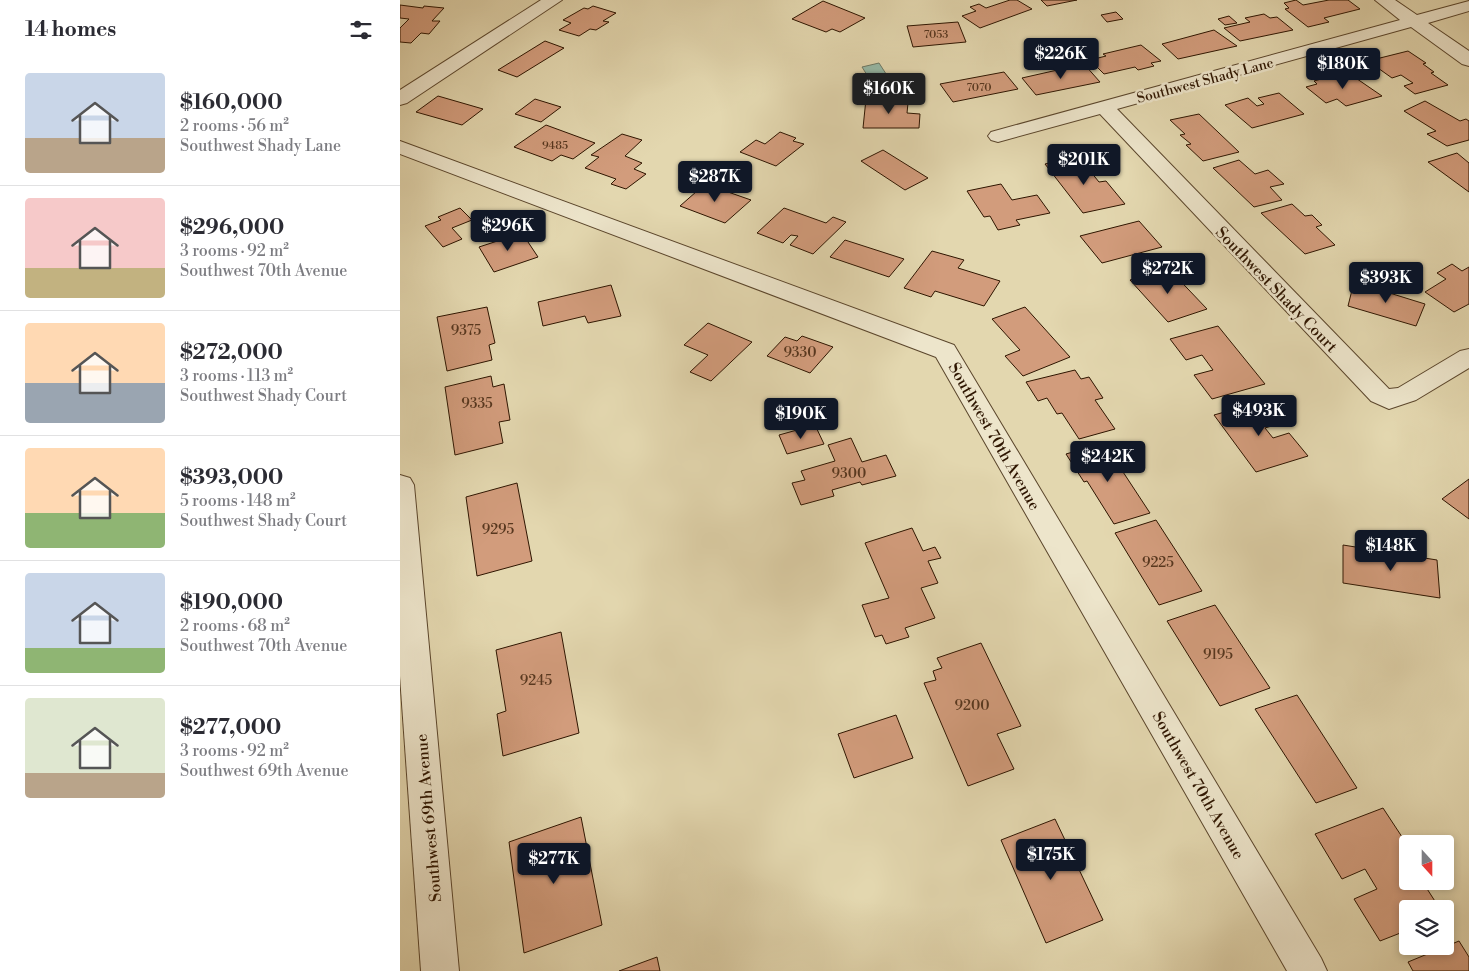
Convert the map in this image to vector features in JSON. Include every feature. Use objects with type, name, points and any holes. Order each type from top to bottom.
[{"type":"street","points":[[400,99],[554,0]]},
{"type":"street","points":[[1384,0],[1469,60]]},
{"type":"street","name":"Southwest Shady Lane","points":[[998,136],[1469,6]]},
{"type":"street","name":"Southwest Shady Court","points":[[1105,108],[1380,395],[1388,400],[1407,394],[1469,356]]},
{"type":"street","name":"Southwest 70th Avenue","points":[[400,147],[945,351],[1308,971]]},
{"type":"street","name":"Southwest 69th Avenue","points":[[400,485],[440,971]]},
{"type":"shaded area","points":[[879,63],[890,80],[872,83],[862,67]]},
{"type":"building","points":[[1010,0],[1017,0],[1032,9],[980,28],[962,16],[976,11],[970,7],[979,4],[986,8]]},
{"type":"building","points":[[1041,0],[1077,0],[1047,6]]},
{"type":"building","points":[[1296,0],[1303,5],[1329,0],[1348,0],[1360,9],[1324,18],[1329,22],[1308,27],[1285,9],[1289,8],[1284,3]]},
{"type":"building","points":[[823,1],[865,18],[840,32],[832,29],[826,32],[792,19]]},
{"type":"building","points":[[400,5],[444,8],[432,21],[440,21],[429,34],[421,33],[411,43],[400,42],[400,28],[409,19],[400,18]]},
{"type":"building","points":[[593,6],[616,13],[603,21],[609,22],[596,30],[590,29],[579,36],[559,30],[571,23],[563,20],[584,8],[588,9]]},
{"type":"building","points":[[1116,12],[1123,19],[1107,22],[1101,15]]},
{"type":"building","points":[[1264,14],[1270,18],[1277,17],[1293,30],[1240,41],[1224,28],[1250,22],[1245,18]]},
{"type":"building","points":[[1229,16],[1237,23],[1225,25],[1218,19]]},
{"type":"building","points":[[958,22],[966,42],[913,47],[907,26]]},
{"type":"building","points":[[1214,30],[1237,46],[1178,59],[1162,44]]},
{"type":"building","points":[[545,41],[564,48],[517,77],[498,70]]},
{"type":"building","points":[[1141,45],[1161,61],[1151,63],[1154,66],[1138,70],[1135,67],[1104,74],[1090,60],[1106,56],[1103,54]]},
{"type":"building","points":[[1408,51],[1426,63],[1423,64],[1434,72],[1431,73],[1448,85],[1415,94],[1404,86],[1413,83],[1401,75],[1392,78],[1368,61]]},
{"type":"building","points":[[1084,64],[1100,82],[1036,95],[1022,78]]},
{"type":"building","points":[[1004,72],[1018,89],[953,102],[940,84]]},
{"type":"building","points":[[1347,72],[1382,96],[1346,106],[1337,99],[1326,103],[1306,87],[1317,84],[1314,81]]},
{"type":"building","points":[[1279,93],[1304,114],[1252,128],[1225,105],[1248,98],[1257,106],[1264,104],[1258,98]]},
{"type":"building","points":[[438,96],[483,109],[462,125],[416,112]]},
{"type":"building","points":[[535,99],[561,107],[541,122],[515,114]]},
{"type":"building","points":[[866,99],[890,99],[890,103],[908,103],[907,113],[920,114],[919,128],[863,128]]},
{"type":"building","points":[[1425,101],[1460,121],[1466,119],[1469,121],[1469,140],[1447,146],[1427,134],[1436,131],[1404,111]]},
{"type":"building","points":[[1199,114],[1239,152],[1203,161],[1186,145],[1191,144],[1180,135],[1185,134],[1170,120]]},
{"type":"building","points":[[546,125],[595,143],[573,159],[561,155],[552,161],[514,147]]},
{"type":"building","points":[[780,132],[796,138],[793,141],[804,144],[776,166],[740,152],[756,140],[765,144]]},
{"type":"building","points":[[622,134],[642,140],[625,156],[642,163],[634,169],[646,174],[626,189],[611,184],[616,179],[585,168],[599,157],[591,155]]},
{"type":"building","points":[[883,150],[928,178],[905,190],[861,161]]},
{"type":"building","points":[[1457,153],[1469,163],[1469,192],[1428,162]]},
{"type":"building","points":[[1078,156],[1099,182],[1106,181],[1125,204],[1083,213],[1045,164]]},
{"type":"building","points":[[1239,160],[1255,174],[1268,170],[1284,184],[1270,187],[1282,200],[1254,207],[1213,168]]},
{"type":"building","points":[[705,184],[751,200],[725,223],[680,206]]},
{"type":"building","points":[[1001,184],[1012,200],[1037,195],[1050,213],[1016,220],[1020,225],[998,230],[990,216],[984,217],[967,191]]},
{"type":"building","points":[[1292,204],[1305,216],[1312,215],[1322,225],[1316,227],[1335,245],[1305,254],[1261,213]]},
{"type":"building","points":[[460,208],[472,220],[452,228],[462,239],[443,247],[425,226],[441,220],[438,217]]},
{"type":"building","points":[[784,208],[826,223],[833,217],[846,222],[813,254],[790,245],[798,236],[791,235],[783,243],[757,233]]},
{"type":"building","points":[[1139,221],[1162,247],[1102,263],[1080,236]]},
{"type":"building","points":[[522,233],[538,257],[494,272],[479,247]]},
{"type":"building","points":[[845,240],[904,259],[889,277],[830,257]]},
{"type":"building","points":[[932,251],[964,260],[958,268],[1000,281],[984,306],[935,291],[931,297],[904,288]]},
{"type":"building","points":[[1452,264],[1462,271],[1469,267],[1469,304],[1454,312],[1425,292],[1446,279],[1437,273]]},
{"type":"building","points":[[1168,268],[1207,309],[1168,322],[1130,280]]},
{"type":"building","points":[[1354,282],[1425,304],[1416,326],[1348,306]]},
{"type":"building","points":[[611,285],[621,316],[588,323],[585,316],[543,326],[538,302]]},
{"type":"building","points":[[487,307],[495,343],[489,345],[492,360],[447,371],[437,317]]},
{"type":"building","points":[[1025,307],[1070,357],[1023,376],[1005,356],[1020,350],[992,319]]},
{"type":"building","points":[[708,323],[752,342],[711,381],[690,372],[708,355],[684,345]]},
{"type":"building","points":[[1218,326],[1265,384],[1212,399],[1194,375],[1213,370],[1202,355],[1186,360],[1170,339]]},
{"type":"building","points":[[802,336],[833,347],[810,373],[767,356],[785,337],[797,341]]},
{"type":"building","points":[[1075,370],[1081,379],[1089,377],[1103,398],[1095,400],[1115,429],[1079,439],[1062,413],[1057,414],[1047,398],[1038,401],[1026,382]]},
{"type":"building","points":[[491,376],[493,387],[504,384],[510,420],[499,422],[503,443],[455,455],[445,387]]},
{"type":"building","points":[[1260,402],[1278,424],[1265,428],[1273,438],[1289,433],[1308,456],[1256,472],[1214,415]]},
{"type":"building","points":[[815,425],[824,444],[787,454],[779,435]]},
{"type":"building","points":[[851,438],[862,462],[886,455],[896,476],[862,485],[860,482],[832,490],[834,496],[801,505],[792,483],[805,480],[801,471],[835,461],[828,445]]},
{"type":"building","points":[[1104,443],[1150,513],[1114,524],[1087,481],[1084,482],[1066,454]]},
{"type":"building","points":[[1469,479],[1469,519],[1442,499]]},
{"type":"building","points":[[517,483],[532,561],[477,576],[466,497]]},
{"type":"building","points":[[1156,520],[1202,591],[1159,605],[1115,533]]},
{"type":"building","points":[[912,528],[923,551],[935,547],[941,558],[928,561],[938,583],[921,588],[935,618],[905,628],[909,637],[886,644],[882,635],[875,637],[862,605],[889,598],[865,543]]},
{"type":"building","points":[[1343,545],[1437,560],[1440,598],[1343,583]]},
{"type":"building","points":[[1215,605],[1270,688],[1220,706],[1167,621]]},
{"type":"building","points":[[561,632],[579,733],[503,756],[497,714],[506,711],[496,650]]},
{"type":"building","points":[[981,643],[1021,726],[997,734],[1014,769],[968,786],[924,683],[936,680],[933,671],[942,668],[937,658]]},
{"type":"building","points":[[1297,695],[1357,788],[1316,803],[1255,709]]},
{"type":"building","points":[[896,715],[913,758],[854,778],[838,734]]},
{"type":"building","points":[[1383,808],[1401,835],[1399,835],[1399,890],[1428,890],[1434,900],[1399,900],[1399,934],[1380,941],[1354,899],[1377,889],[1365,869],[1342,879],[1315,834]]},
{"type":"building","points":[[581,817],[602,925],[524,953],[509,842]]},
{"type":"building","points":[[1055,819],[1103,920],[1046,943],[1001,840]]},
{"type":"building","points":[[1459,941],[1469,957],[1469,971],[1413,971],[1408,962],[1425,955],[1454,955],[1454,943]]},
{"type":"building","points":[[657,957],[660,971],[619,971]]}]
